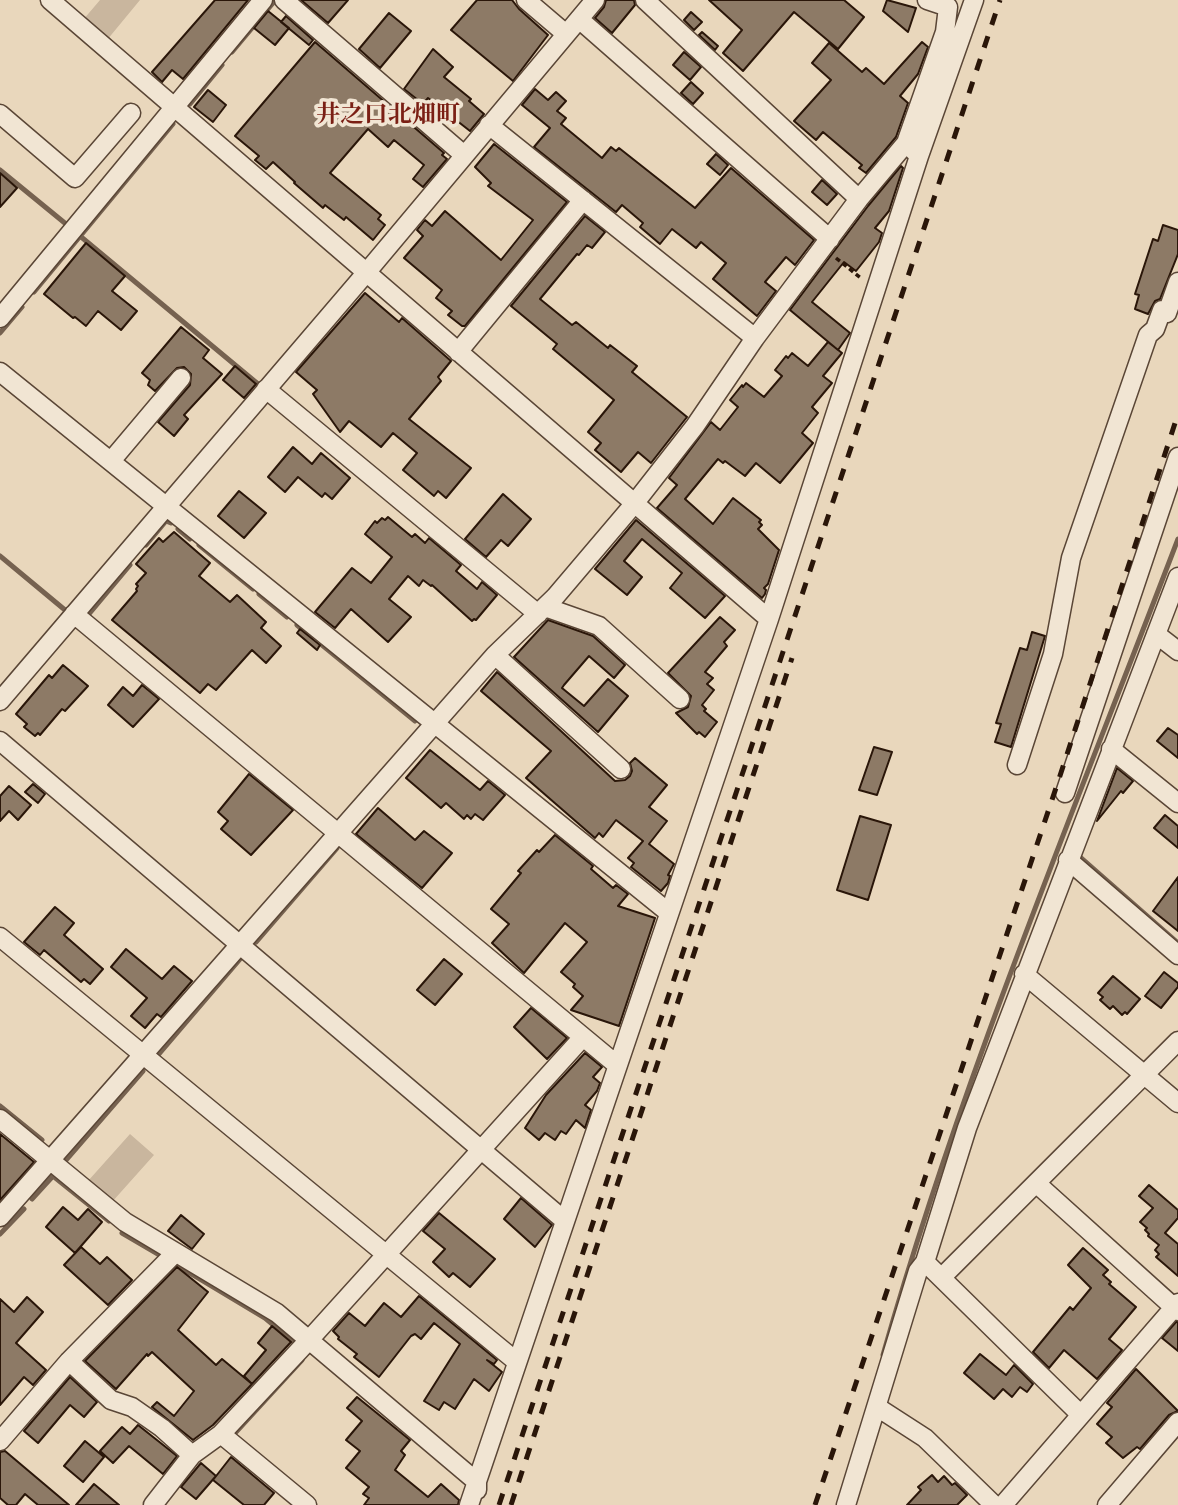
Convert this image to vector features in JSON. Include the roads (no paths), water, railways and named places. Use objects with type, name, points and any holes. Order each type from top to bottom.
[{"type":"street","points":[[50,0],[769,619]]},
{"type":"street","points":[[0,318],[263,0]]},
{"type":"street","points":[[284,0],[464,155]]},
{"type":"street","points":[[526,0],[566,34]]},
{"type":"street","points":[[0,701],[595,0]]},
{"type":"street","points":[[645,0],[859,199]]},
{"type":"street","points":[[0,1217],[495,655],[542,610],[634,504],[695,426],[755,338],[859,199],[906,143],[953,3],[927,0]]},
{"type":"street","points":[[468,1505],[769,619],[919,156],[974,0]]},
{"type":"street","points":[[579,19],[826,243]]},
{"type":"street","points":[[0,114],[75,178],[131,113]]},
{"type":"street","points":[[489,125],[755,338]]},
{"type":"street","points":[[906,143],[919,156]]},
{"type":"street","points":[[458,352],[583,200]]},
{"type":"street","points":[[1017,765],[1053,653],[1071,558],[1148,335],[1155,329],[1162,310],[1167,313],[1178,282]]},
{"type":"street","points":[[0,372],[668,912]]},
{"type":"street","points":[[111,461],[181,378]]},
{"type":"street","points":[[266,389],[542,610],[599,626],[680,699]]},
{"type":"street","points":[[1065,793],[1178,457]]},
{"type":"street","points":[[846,1505],[918,1271],[925,1262],[967,1128],[1178,577]]},
{"type":"street","points":[[74,614],[617,1065]]},
{"type":"street","points":[[1156,634],[1178,651]]},
{"type":"street","points":[[495,655],[621,769]]},
{"type":"street","points":[[0,741],[565,1220]]},
{"type":"street","points":[[1111,749],[1178,803]]},
{"type":"street","points":[[1068,860],[1178,955]]},
{"type":"street","points":[[0,937],[517,1362]]},
{"type":"street","points":[[1024,974],[1178,1103]]},
{"type":"street","points":[[153,1505],[192,1455],[221,1434],[309,1340],[583,1037]]},
{"type":"street","points":[[942,1277],[1178,1041]]},
{"type":"street","points":[[0,1119],[124,1222],[277,1313],[477,1482],[477,1505]]},
{"type":"street","points":[[1003,1505],[1177,1307],[1036,1183]]},
{"type":"street","points":[[0,1441],[69,1361],[175,1253]]},
{"type":"street","points":[[925,1262],[1081,1415]]},
{"type":"street","points":[[69,1361],[111,1400],[132,1407],[162,1428],[192,1455]]},
{"type":"street","points":[[877,1407],[925,1438],[994,1505]]},
{"type":"street","points":[[1107,1505],[1178,1422]]},
{"type":"street","points":[[221,1434],[307,1505]]},
{"type":"waterway","points":[[232,52],[273,3]]},
{"type":"waterway","points":[[190,104],[222,65]]},
{"type":"waterway","points":[[34,292],[173,124]]},
{"type":"waterway","points":[[0,170],[66,224]]},
{"type":"waterway","points":[[80,236],[258,384]]},
{"type":"waterway","points":[[0,333],[22,307]]},
{"type":"waterway","points":[[146,545],[166,521],[171,523]]},
{"type":"waterway","points":[[178,529],[190,539]]},
{"type":"waterway","points":[[883,1355],[914,1251],[984,1046],[1178,539]]},
{"type":"waterway","points":[[199,545],[253,589]]},
{"type":"waterway","points":[[0,556],[65,610]]},
{"type":"waterway","points":[[89,614],[130,565]]},
{"type":"waterway","points":[[259,594],[287,617]]},
{"type":"waterway","points":[[297,625],[311,637]]},
{"type":"waterway","points":[[322,645],[415,721]]},
{"type":"waterway","points":[[256,942],[337,848]]},
{"type":"waterway","points":[[1081,858],[1178,943]]},
{"type":"waterway","points":[[159,1054],[241,958]]},
{"type":"waterway","points":[[66,1160],[143,1071]]},
{"type":"waterway","points":[[0,1106],[42,1140]]},
{"type":"waterway","points":[[32,1199],[53,1176],[109,1221]]},
{"type":"waterway","points":[[0,1234],[24,1209]]},
{"type":"waterway","points":[[122,1233],[163,1257]]},
{"type":"waterway","points":[[175,1264],[265,1318],[295,1343]]},
{"type":"waterway","points":[[236,1432],[302,1360]]},
{"type":"railway","points":[[499,1505],[1000,0]]},
{"type":"railway","points":[[815,1505],[1057,785],[1178,414]]},
{"type":"railway","points":[[511,1505],[792,658]]},
{"type":"district","name":"井之口北畑町","points":[[388,116]]}]
